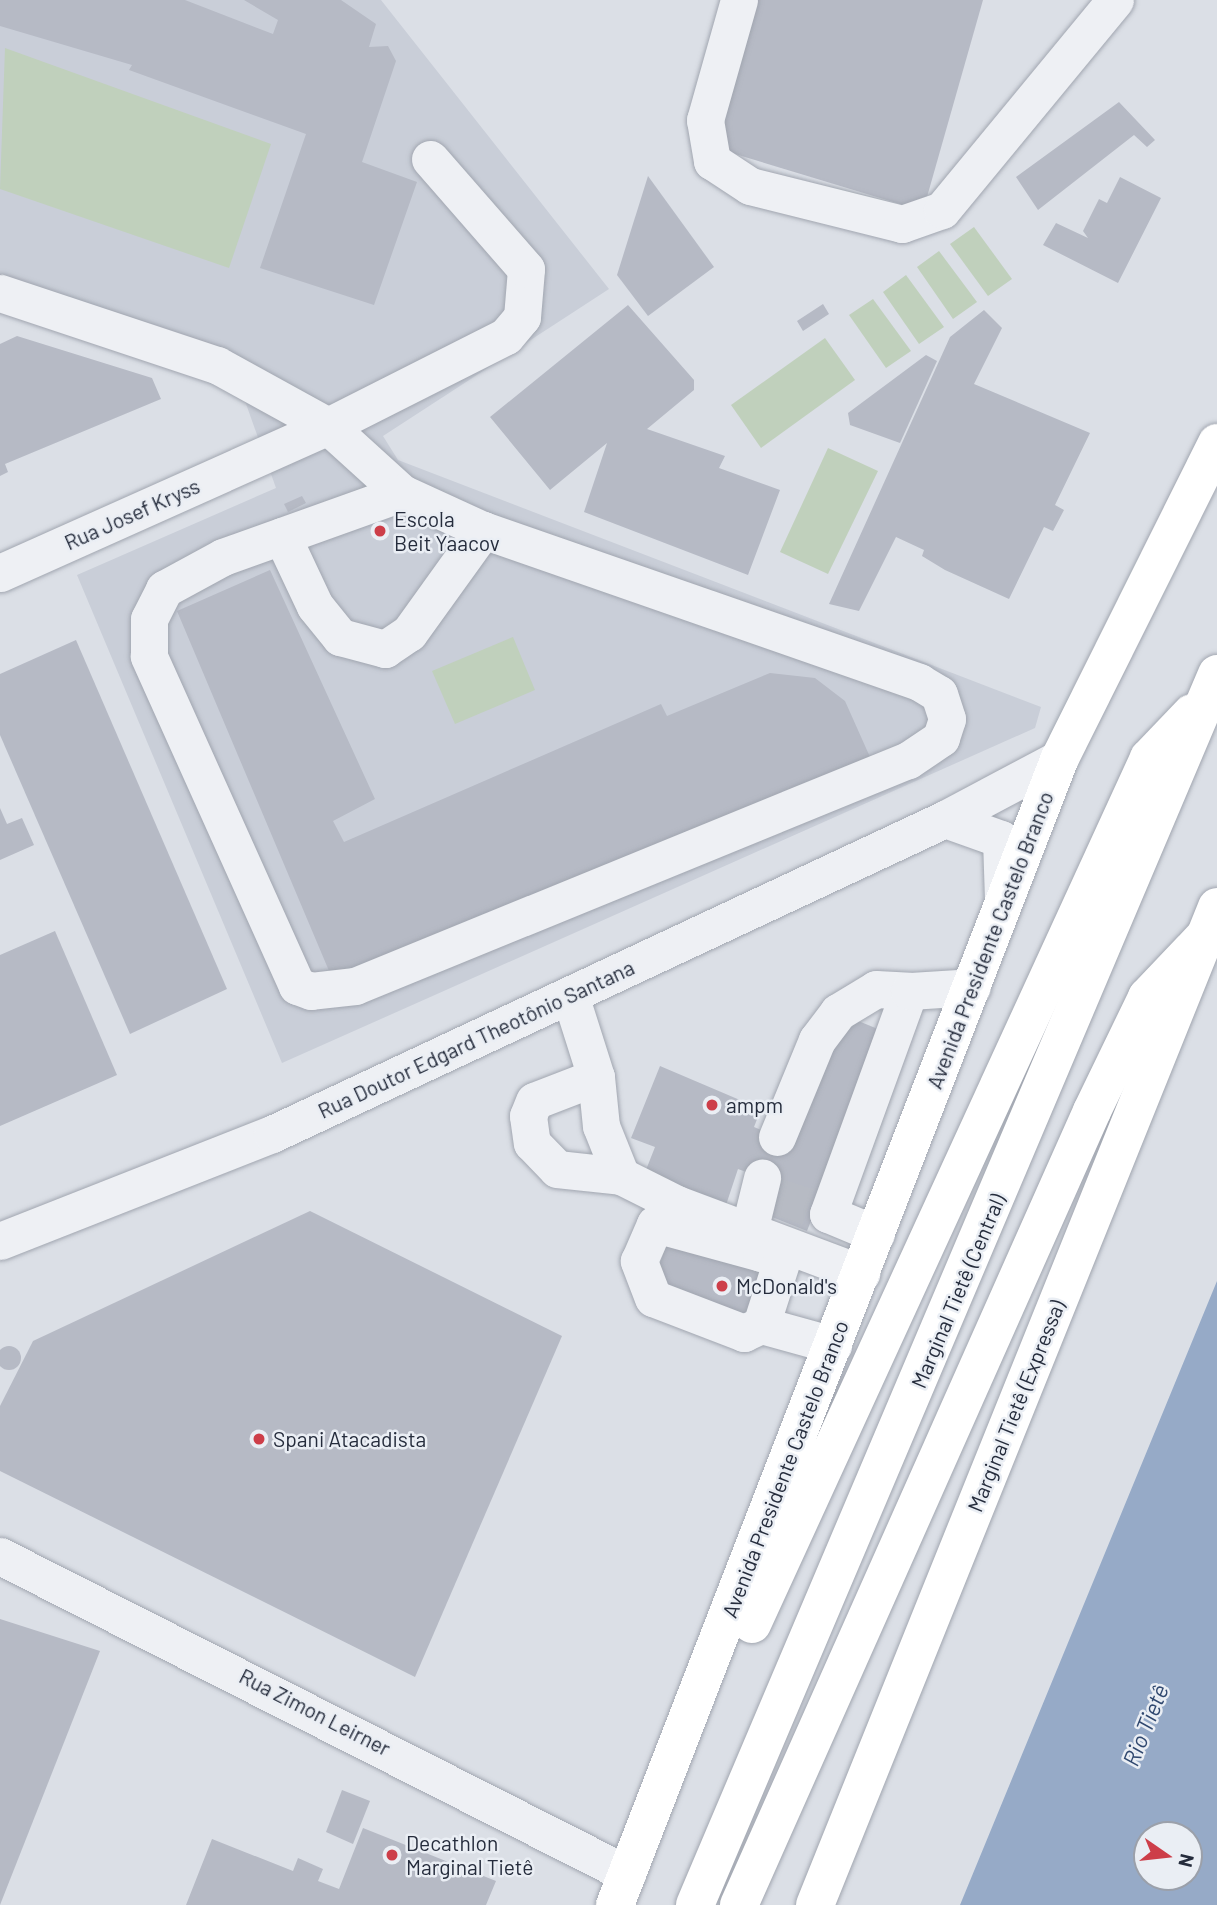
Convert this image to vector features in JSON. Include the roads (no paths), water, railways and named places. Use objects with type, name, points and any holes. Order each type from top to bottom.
[{"type":"highway","name":"Avenida Presidente Castelo Branco","points":[[621,1890],[682,1725],[833,1345],[1060,758],[1217,443]]},
{"type":"highway","points":[[682,1725],[732,1671],[1149,758],[1212,686]]},
{"type":"highway","name":"Marginal Tietê (Central)","points":[[695,1905],[1212,686]]},
{"type":"highway","points":[[739,1905],[1103,1088],[1147,997],[1211,921]]},
{"type":"highway","name":"Marginal Tietê (Expressa)","points":[[815,1905],[1211,921]]},
{"type":"street","points":[[739,0],[705,120],[712,161],[750,186],[902,224],[942,210],[1115,0]]},
{"type":"street","name":"Rua Josef Kryss","points":[[0,573],[328,426],[506,336],[522,317],[526,269],[430,159]]},
{"type":"street","points":[[0,293],[217,365],[328,426],[402,493],[483,530],[919,682],[939,694],[947,719],[941,738],[908,760],[355,986],[311,991],[284,970],[149,656],[149,620],[164,589],[223,557],[402,493]]},
{"type":"street","points":[[282,536],[315,606],[341,637],[385,649],[409,633],[483,530]]},
{"type":"street","name":"Rua Doutor Edgard Theotônio Santana","points":[[0,1241],[272,1134],[945,818],[1060,758]]},
{"type":"street","points":[[945,818],[1001,839],[1003,906]]},
{"type":"street","points":[[777,1137],[817,1040],[838,1012],[876,989],[909,991],[972,987]]},
{"type":"street","points":[[876,1234],[821,1212],[909,991]]},
{"type":"street","points":[[570,995],[596,1077],[600,1126],[621,1176]]},
{"type":"street","points":[[596,1077],[534,1101],[532,1143],[557,1169],[621,1176],[786,1247],[861,1273]]},
{"type":"street","points":[[749,1231],[765,1188]]},
{"type":"street","points":[[786,1247],[761,1253],[674,1225],[655,1224],[647,1232],[640,1274],[653,1298],[744,1333],[761,1325],[833,1345]]},
{"type":"street","points":[[761,1325],[786,1247]]},
{"type":"street","name":"Rua Zimon Leirner","points":[[0,1556],[621,1890]]},
{"type":"water","name":"Rio Tietê","points":[[1217,1281],[1217,1905],[960,1905]]},
{"type":"tunnel","points":[[773,1195],[815,1209]]},
{"type":"place","name":"Escola Beit Yaacov","points":[[380,531]]},
{"type":"place","name":"ampm","points":[[712,1105]]},
{"type":"place","name":"McDonald's","points":[[722,1286]]},
{"type":"place","name":"Spani Atacadista","points":[[259,1439]]},
{"type":"place","name":"Decathlon Marginal Tietê","points":[[392,1855]]}]
